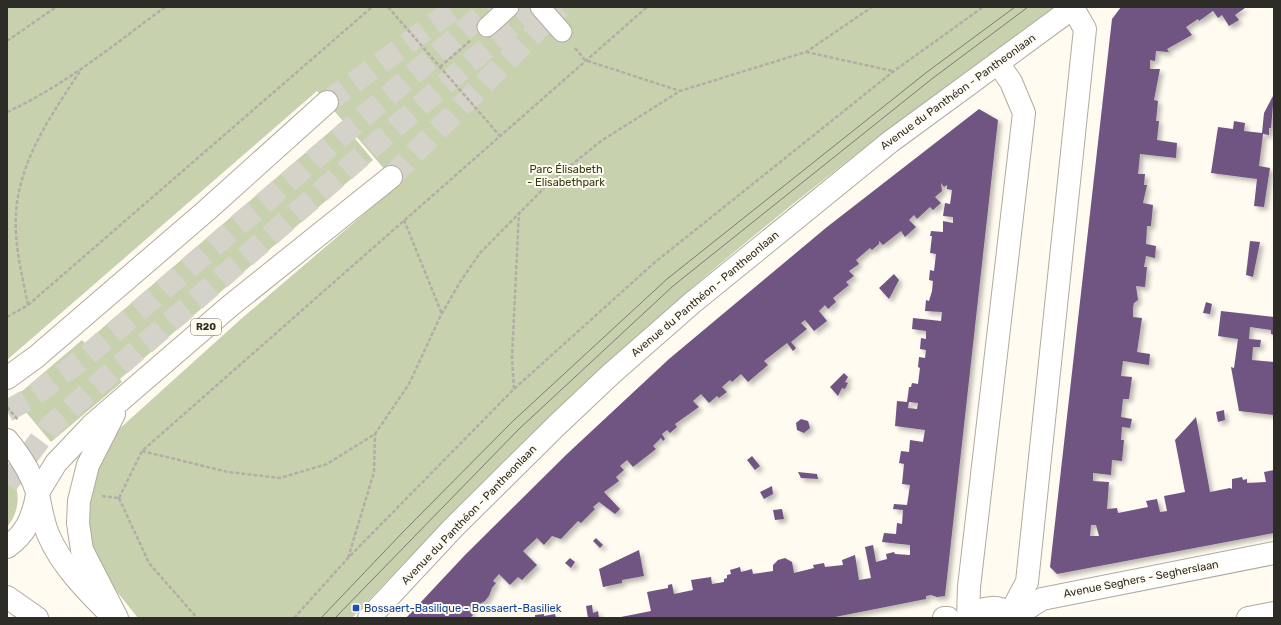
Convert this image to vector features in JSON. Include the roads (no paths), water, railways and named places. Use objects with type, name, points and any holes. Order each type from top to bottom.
[{"type":"main road","name":"Avenue du Panthéon - Pantheonlaan","points":[[369,618],[453,528],[611,374],[692,303],[890,142],[1073,7]]},
{"type":"main road","points":[[968,618],[977,611],[988,608],[1000,609],[1013,616],[1027,582],[1085,29],[1073,7]]},
{"type":"main road","points":[[968,618],[969,587],[1024,113],[1011,82],[998,63]]},
{"type":"main road","points":[[7,378],[36,357],[207,210],[327,102]]},
{"type":"main road","name":"R20","points":[[37,494],[56,463],[93,424],[230,306],[391,177]]},
{"type":"main road","points":[[117,618],[82,550],[78,510],[80,494],[88,465],[99,440],[112,416],[132,390]]},
{"type":"main road","points":[[7,440],[26,464],[37,494],[47,533],[54,547],[75,576],[114,618]]},
{"type":"main road","points":[[7,547],[25,530],[31,518],[37,494]]},
{"type":"main road","name":"Avenue Seghers - Segherslaan","points":[[1013,616],[1042,599],[1274,553]]},
{"type":"main road","points":[[7,597],[37,618]]},
{"type":"main road","points":[[1248,618],[1274,613]]},
{"type":"street","points":[[487,27],[510,7]]},
{"type":"street","points":[[540,7],[562,32]]},
{"type":"tunnel","points":[[327,102],[457,7]]},
{"type":"tunnel","points":[[7,411],[29,399],[84,358],[491,7]]},
{"type":"tunnel","points":[[7,484],[51,425],[534,7]]},
{"type":"tunnel","points":[[391,177],[560,7]]},
{"type":"tram line","points":[[321,618],[402,533],[513,421],[667,279],[927,72],[1015,7]]},
{"type":"tram line","points":[[335,618],[519,429],[673,286],[933,78],[1028,7]]},
{"type":"place","name":"Bossaert-Basilique - Bossaert-Basiliek","points":[[356,608]]},
{"type":"park label","name":"Parc Élisabeth - Elisabethpark","points":[[566,175]]}]
